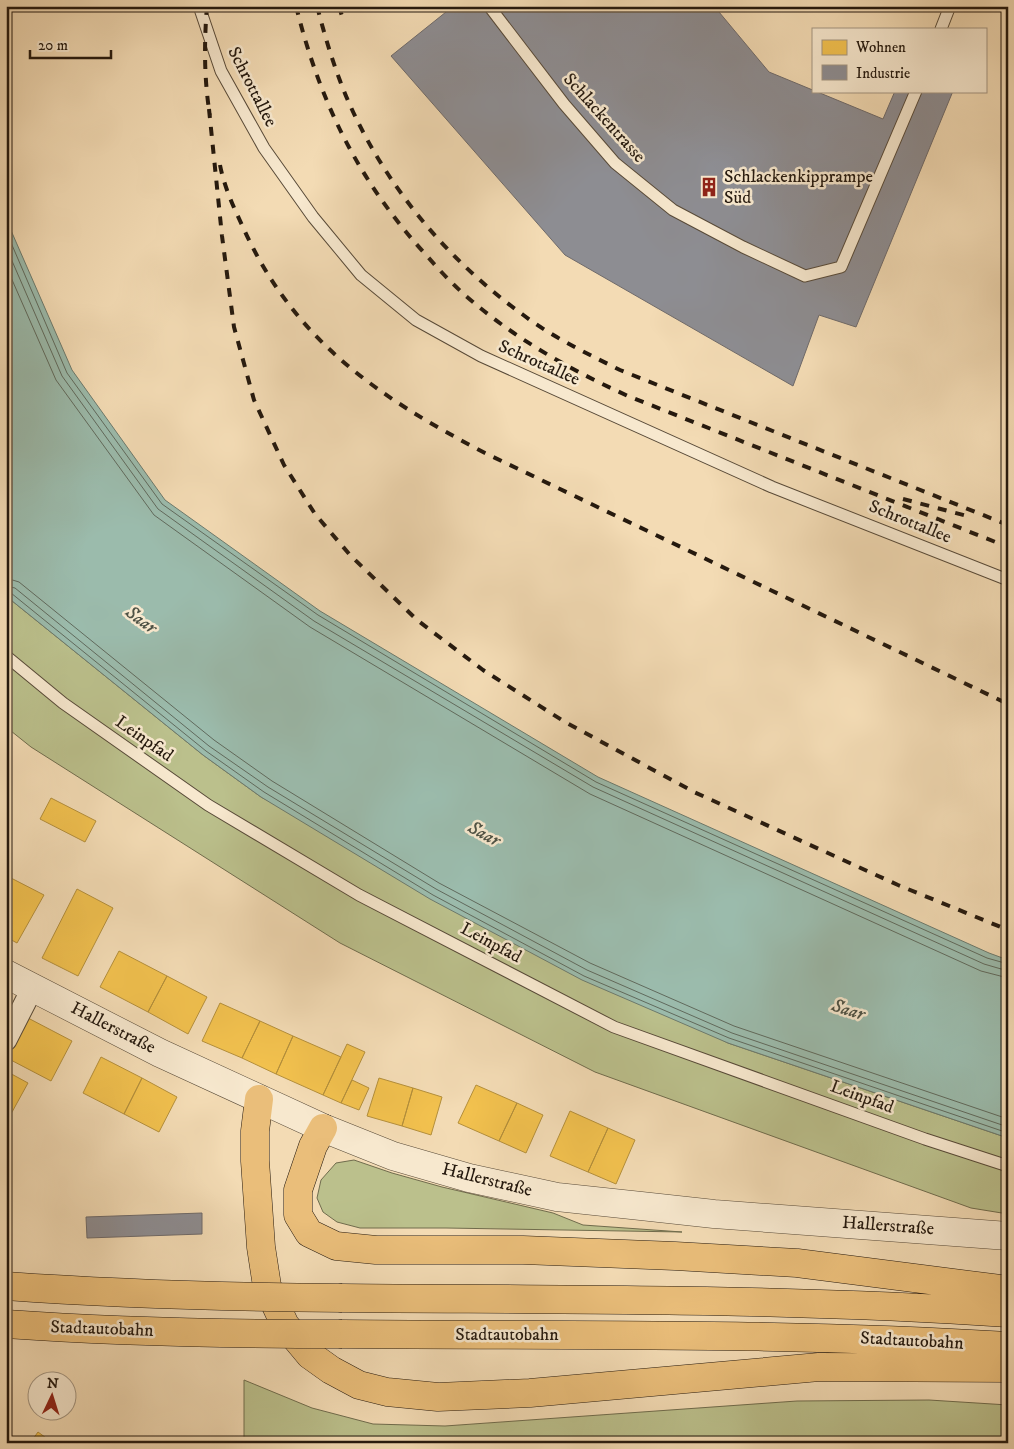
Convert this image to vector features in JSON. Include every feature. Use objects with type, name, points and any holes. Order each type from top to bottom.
[{"type":"highway","points":[[259,1099],[255,1131],[255,1161],[259,1221],[267,1286],[285,1325],[310,1355],[359,1385],[387,1392],[438,1397],[530,1393],[819,1367],[1008,1368]]},
{"type":"highway","points":[[323,1128],[314,1146],[298,1190],[298,1215],[309,1233],[336,1246],[376,1250],[522,1250],[788,1263],[1008,1290]]},
{"type":"highway","points":[[6,1286],[66,1291],[235,1297],[798,1302],[896,1305],[1008,1312]]},
{"type":"highway","name":"Stadtautobahn","points":[[6,1324],[232,1334],[806,1337],[1008,1346]]},
{"type":"street","name":"Hallerstraße","points":[[6,974],[160,1053],[323,1128],[393,1156],[469,1178],[557,1197],[696,1212],[1008,1236]]},
{"type":"street","points":[[6,1040],[33,987]]},
{"type":"lane","name":"Schrottallee","points":[[199,6],[221,71],[264,148],[313,218],[361,275],[416,320],[481,356],[763,482],[1008,580]]},
{"type":"lane","name":"Schlackentrasse","points":[[489,6],[564,104],[615,163],[673,210],[743,247],[805,276],[841,267],[916,92]]},
{"type":"lane","points":[[941,28],[950,6]]},
{"type":"lane","name":"Leinpfad","points":[[6,656],[63,703],[208,806],[359,895],[614,1028],[1008,1166]]},
{"type":"green space","points":[[6,596],[203,755],[261,797],[728,1043],[1008,1138],[1008,1214],[971,1208],[595,1072],[340,943],[31,747],[6,727]]},
{"type":"green space","points":[[354,1160],[442,1187],[553,1213],[583,1225],[682,1232],[360,1228],[337,1222],[323,1212],[317,1198],[321,1180],[336,1163]]},
{"type":"green space","points":[[244,1380],[312,1408],[373,1424],[445,1426],[797,1401],[929,1400],[1008,1405],[1008,1443],[244,1443]]},
{"type":"water","name":"Saar","points":[[6,219],[72,370],[165,500],[320,611],[598,777],[1008,960],[1008,1138],[728,1043],[582,980],[430,899],[261,797],[203,755],[6,596]]},
{"type":"building: Wohnen","points":[[51,798],[96,821],[85,842],[40,819]]},
{"type":"building: Wohnen","points":[[11,878],[44,895],[17,943],[6,937],[6,887]]},
{"type":"building: Wohnen","points":[[77,889],[113,908],[78,976],[42,958]]},
{"type":"building: Wohnen","points":[[119,951],[167,976],[148,1012],[100,987]]},
{"type":"building: Wohnen","points":[[167,976],[207,997],[188,1034],[148,1012]]},
{"type":"building: Wohnen","points":[[220,1003],[260,1021],[242,1058],[202,1041]]},
{"type":"building: Wohnen","points":[[28,1018],[72,1041],[51,1081],[7,1058]]},
{"type":"building: Wohnen","points":[[260,1021],[293,1036],[276,1074],[242,1058]]},
{"type":"building: Wohnen","points":[[293,1036],[341,1057],[323,1095],[276,1074]]},
{"type":"building: Wohnen","points":[[347,1044],[365,1052],[341,1103],[323,1095]]},
{"type":"building: Wohnen","points":[[101,1057],[142,1078],[124,1114],[83,1093]]},
{"type":"building: Wohnen","points":[[6,1071],[28,1083],[6,1123]]},
{"type":"building: Wohnen","points":[[142,1078],[177,1097],[159,1132],[124,1114]]},
{"type":"building: Wohnen","points":[[379,1078],[413,1088],[402,1126],[367,1116]]},
{"type":"building: Wohnen","points":[[352,1080],[369,1088],[359,1110],[341,1103]]},
{"type":"building: Wohnen","points":[[476,1085],[517,1103],[499,1141],[458,1123]]},
{"type":"building: Wohnen","points":[[413,1088],[442,1097],[431,1135],[402,1126]]},
{"type":"building: Wohnen","points":[[517,1103],[543,1115],[526,1153],[499,1141]]},
{"type":"building: Wohnen","points":[[570,1111],[608,1128],[588,1172],[550,1156]]},
{"type":"building: Wohnen","points":[[608,1128],[635,1140],[616,1184],[588,1172]]},
{"type":"building: Wohnen","points":[[38,1432],[53,1443],[30,1443]]},
{"type":"building: Industrie","name":"Schlackenkipprampe Süd","points":[[440,6],[714,6],[769,72],[812,90],[812,92],[818,92],[883,119],[895,92],[953,92],[856,327],[819,315],[793,386],[565,255],[391,56],[446,12]]},
{"type":"building: Industrie","points":[[202,1213],[202,1234],[87,1238],[86,1217]]},
{"type":"railway","points":[[207,6],[205,61],[210,116]]},
{"type":"railway","points":[[296,6],[317,76],[330,108],[345,140],[381,199],[403,228],[443,274],[473,302],[509,330],[547,354],[628,396],[1008,547]]},
{"type":"railway","points":[[317,6],[330,52],[346,96],[378,159],[419,217],[443,244],[468,269],[522,314],[557,337],[620,370],[1008,525]]},
{"type":"railway","points":[[339,6],[344,23]]},
{"type":"railway","points":[[209,109],[222,236],[234,327],[254,400],[284,465],[315,514],[350,555],[417,620],[483,670],[565,722],[694,792],[898,885],[1008,930]]},
{"type":"railway","points":[[220,165],[226,188],[242,225],[263,266],[286,301],[313,333],[342,361],[375,387],[409,410],[485,453],[1008,704]]},
{"type":"railway","points":[[903,499],[971,517]]},
{"type":"place","name":"Schlackenkipprampe Süd","points":[[709,187]]}]
